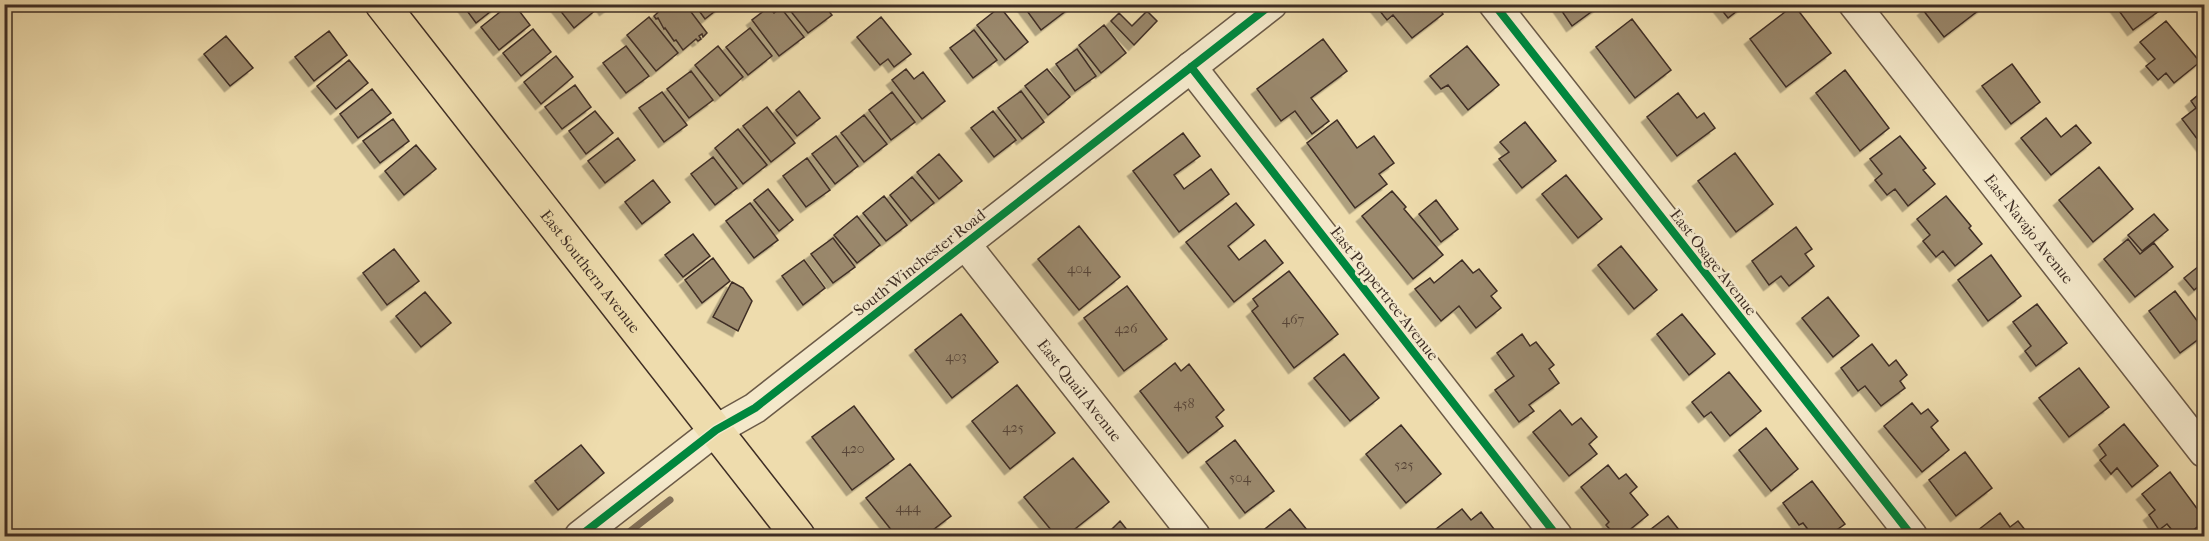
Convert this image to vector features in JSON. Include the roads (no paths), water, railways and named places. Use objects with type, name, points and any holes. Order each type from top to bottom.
[{"type":"main road","name":"East Southern Avenue","points":[[382,4],[798,537]]},
{"type":"street","name":"South Winchester Road","points":[[580,537],[716,430],[755,408],[1272,4]]},
{"type":"street","name":"East Osage Avenue","points":[[1494,4],[1912,537]]},
{"type":"street","name":"East Navajo Avenue","points":[[1854,4],[2205,452]]},
{"type":"street","name":"East Peppertree Avenue","points":[[1191,67],[1557,537]]},
{"type":"street","name":"East Quail Avenue","points":[[965,244],[1195,537]]},
{"type":"waterway","points":[[624,536],[670,500]]}]
